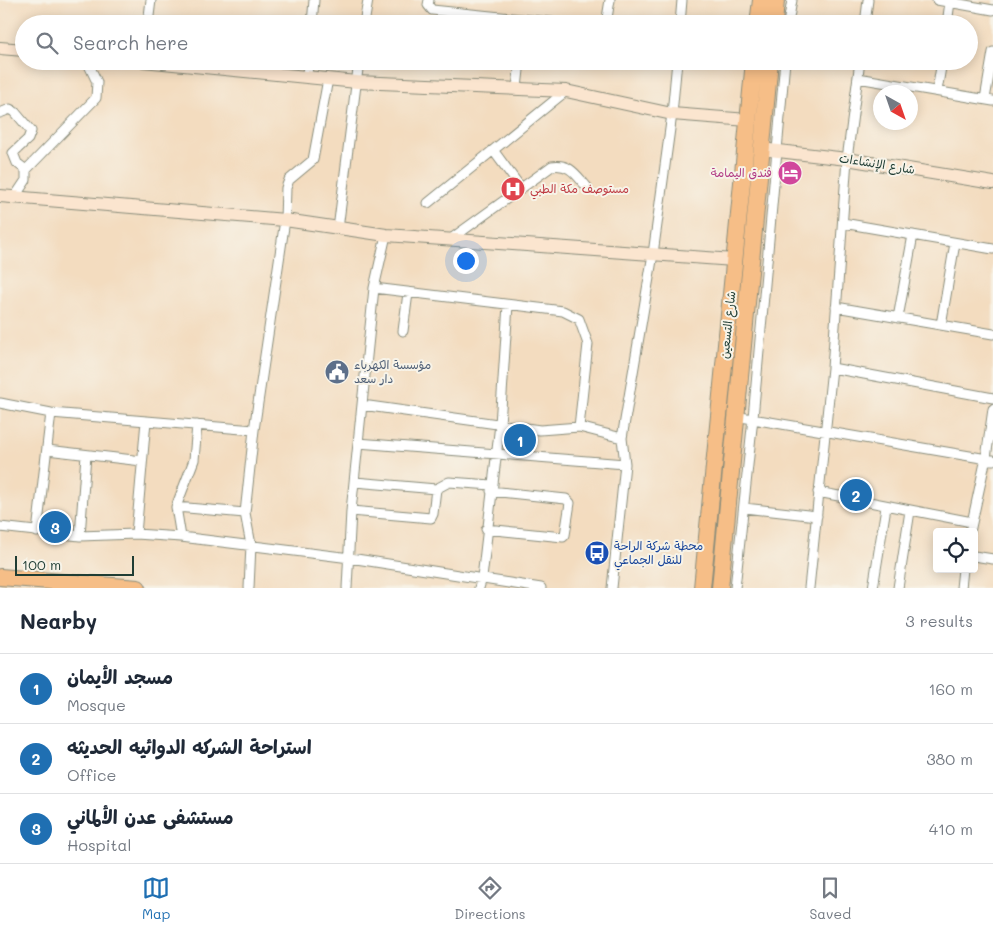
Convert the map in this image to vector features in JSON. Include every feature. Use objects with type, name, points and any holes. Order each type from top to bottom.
[{"type":"highway","points":[[759,15],[761,0]]},
{"type":"highway","points":[[775,15],[776,0]]},
{"type":"highway","name":"شارع التسعين","points":[[702,588],[753,70]]},
{"type":"highway","name":"شارع التسعين","points":[[720,588],[735,416],[769,150],[770,70]]},
{"type":"highway","points":[[744,150],[769,150]]},
{"type":"highway","points":[[0,577],[138,588]]},
{"type":"street","points":[[149,15],[151,0]]},
{"type":"street","points":[[313,15],[314,0]]},
{"type":"street","points":[[366,15],[368,0]]},
{"type":"street","points":[[429,0],[428,5],[432,10],[474,15]]},
{"type":"street","points":[[608,15],[610,0]]},
{"type":"street","points":[[681,15],[682,0]]},
{"type":"street","points":[[790,15],[792,0]]},
{"type":"street","points":[[866,15],[868,0]]},
{"type":"street","points":[[937,0],[979,4],[993,10]]},
{"type":"street","points":[[948,15],[950,2]]},
{"type":"street","points":[[0,48],[15,49]]},
{"type":"street","points":[[858,78],[989,100],[993,52]]},
{"type":"street","points":[[14,198],[26,180],[26,170],[96,98],[97,82],[92,70]]},
{"type":"street","points":[[235,70],[357,82],[566,91],[672,114],[748,120]]},
{"type":"street","points":[[307,70],[307,77]]},
{"type":"street","points":[[338,229],[358,70]]},
{"type":"street","points":[[517,88],[519,70]]},
{"type":"street","points":[[612,588],[625,464],[622,438],[653,254],[676,70]]},
{"type":"street","points":[[735,588],[753,418],[769,150],[783,70]]},
{"type":"street","points":[[810,588],[824,430],[832,368],[848,159],[859,70]]},
{"type":"street","points":[[937,91],[940,70]]},
{"type":"street","points":[[249,588],[252,545],[245,513],[254,430],[285,220],[286,188],[289,180],[313,160],[328,79]]},
{"type":"street","points":[[428,203],[566,91]]},
{"type":"street","points":[[0,113],[10,109],[31,130],[28,139],[13,153],[17,163],[26,170]]},
{"type":"street","points":[[493,150],[520,188]]},
{"type":"street","name":"شارع الإنشاءات","points":[[769,150],[848,159],[993,183]]},
{"type":"street","points":[[451,239],[552,166],[561,164],[569,167],[587,187]]},
{"type":"street","points":[[0,196],[285,220],[338,229],[386,234],[734,260]]},
{"type":"street","points":[[844,223],[993,250]]},
{"type":"street","points":[[347,588],[354,482],[374,288],[386,234]]},
{"type":"street","points":[[898,318],[913,235]]},
{"type":"street","points":[[941,325],[955,243]]},
{"type":"street","points":[[374,288],[563,312],[579,319],[588,344],[579,427]]},
{"type":"street","points":[[403,331],[408,292]]},
{"type":"street","points":[[479,588],[482,578],[486,529],[500,424],[508,305]]},
{"type":"street","points":[[836,307],[993,334]]},
{"type":"street","points":[[832,368],[993,398]]},
{"type":"street","points":[[0,403],[51,413],[254,430]]},
{"type":"street","points":[[362,406],[540,430],[579,427],[622,438]]},
{"type":"street","points":[[971,528],[989,459],[993,410]]},
{"type":"street","points":[[38,532],[51,413]]},
{"type":"street","points":[[735,416],[989,459]]},
{"type":"street","points":[[136,534],[146,421]]},
{"type":"street","points":[[181,537],[176,507],[194,460],[197,425]]},
{"type":"street","points":[[358,443],[625,464]]},
{"type":"street","points":[[47,450],[142,461]]},
{"type":"street","points":[[80,536],[86,455]]},
{"type":"street","points":[[354,482],[436,489],[449,482],[566,499],[570,503],[566,534],[563,537],[486,529]]},
{"type":"street","points":[[352,511],[431,518],[436,489]]},
{"type":"street","points":[[818,492],[886,507],[972,522]]},
{"type":"street","points":[[176,507],[245,513]]},
{"type":"street","points":[[873,588],[886,507]]},
{"type":"street","points":[[744,508],[817,516]]},
{"type":"street","points":[[898,588],[910,511]]},
{"type":"street","points":[[0,528],[80,536],[136,534],[181,537],[350,558],[541,588]]},
{"type":"street","points":[[978,557],[993,559]]},
{"type":"street","points":[[961,588],[963,573]]},
{"type":"place","name":"فندق اليمامة","points":[[790,173]]},
{"type":"place","name":"مستوصف مكة الطبي","points":[[513,189]]},
{"type":"place","name":"مؤسسة الكهرباء دار سعد","points":[[337,372]]},
{"type":"place","name":"مسجد الأيمان","points":[[520,440]]},
{"type":"place","name":"استراحة الشركه الدوائيه الحديثه","points":[[856,495]]},
{"type":"place","name":"مستشفى عدن الألماني","points":[[55,527]]},
{"type":"place","name":"محطة شركة الراحة للنقل الجماعي","points":[[597,553]]}]
